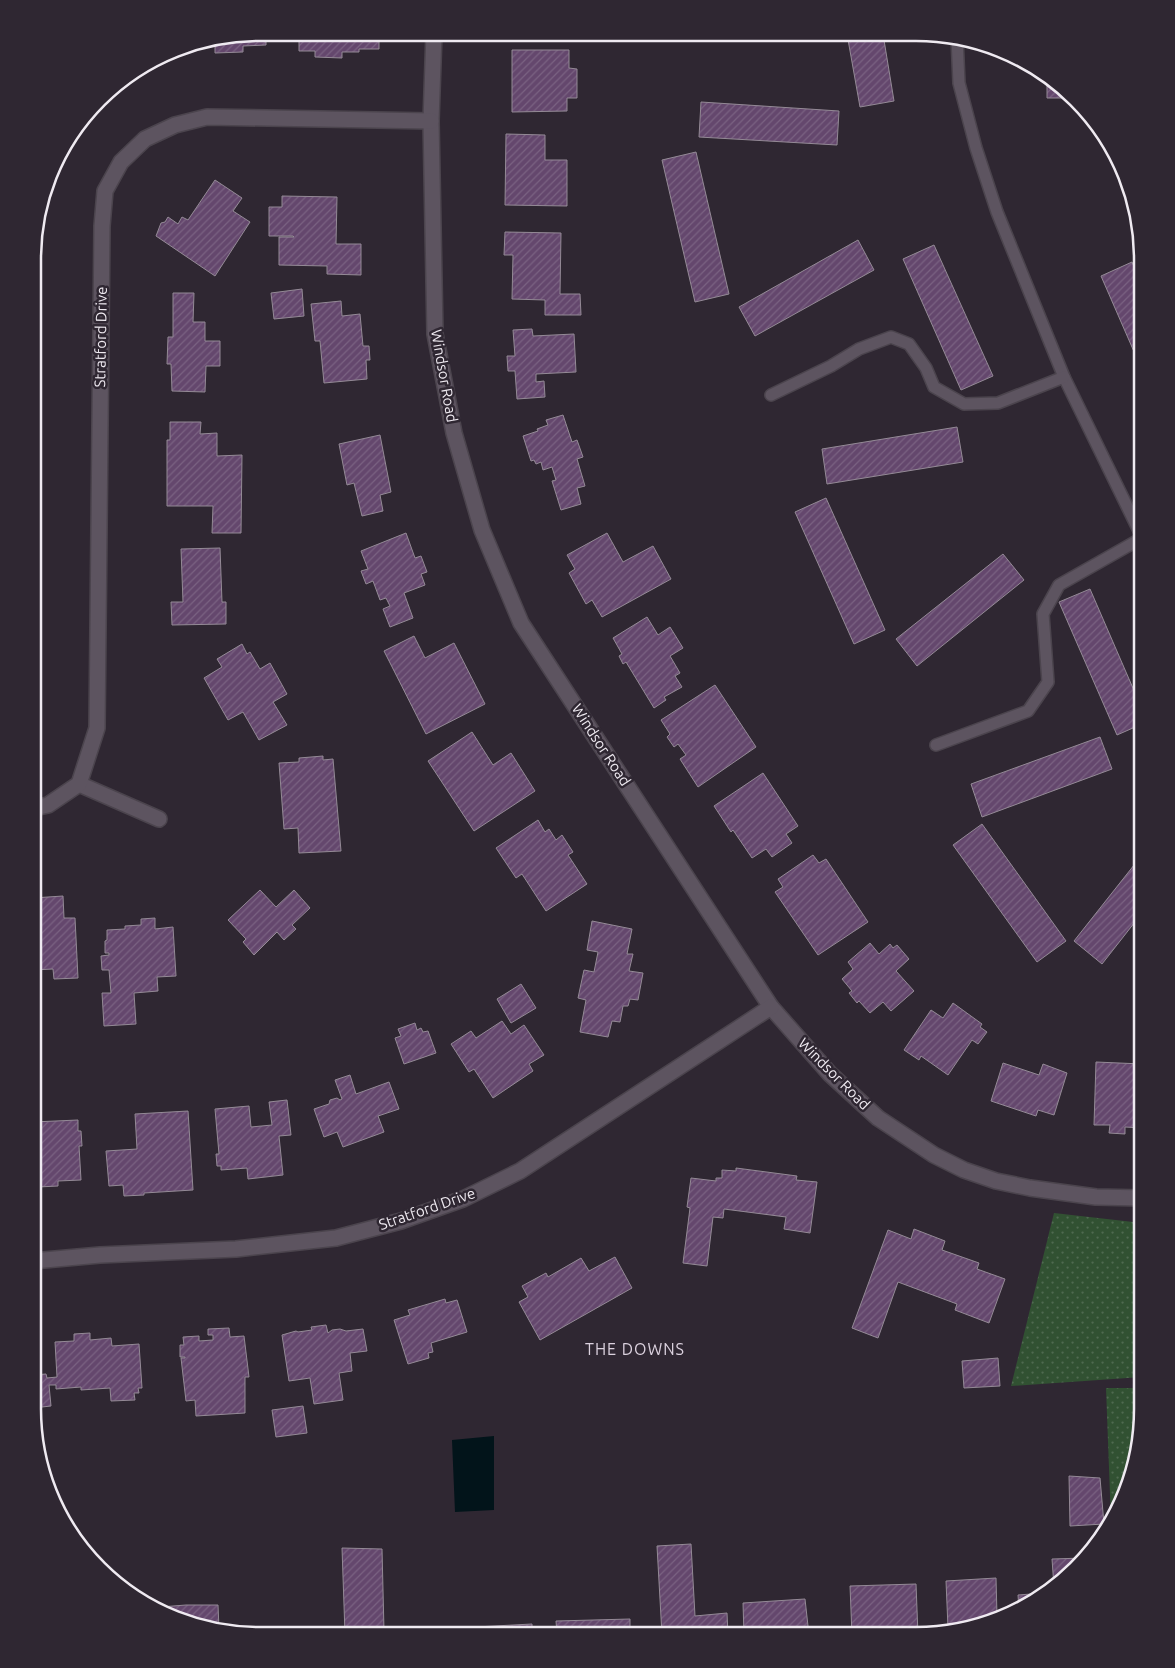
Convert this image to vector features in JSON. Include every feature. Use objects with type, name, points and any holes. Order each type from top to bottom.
[{"type":"street","name":"Windsor Road","points":[[434,41],[431,120],[435,334],[454,433],[482,530],[521,623],[771,1008],[837,1081],[878,1118],[934,1155],[964,1170],[1013,1185],[1096,1197],[1134,1198]]},
{"type":"street","name":"Stratford Drive","points":[[79,784],[97,728],[102,226],[105,191],[121,162],[144,139],[175,125],[207,118],[431,120]]},
{"type":"street","points":[[41,806],[48,805],[79,784],[159,820]]},
{"type":"street","name":"Stratford Drive","points":[[41,1260],[100,1254],[236,1249],[336,1238],[400,1221],[463,1199],[520,1171],[771,1008]]},
{"type":"lane","points":[[957,45],[959,83],[997,212],[1064,377],[1134,521]]},
{"type":"lane","points":[[771,395],[831,366],[859,349],[891,337],[909,344],[926,368],[934,386],[964,404],[998,403],[1064,377]]},
{"type":"lane","points":[[936,745],[1028,711],[1048,682],[1042,614],[1059,584],[1134,542]]},
{"type":"green space","points":[[1054,1213],[1134,1222],[1134,1378],[1011,1386]]},
{"type":"green space","points":[[1106,1388],[1134,1388],[1130,1451],[1122,1478],[1110,1506]]},
{"type":"shaded area","points":[[494,1436],[494,1510],[455,1512],[452,1440]]},
{"type":"building","points":[[266,41],[266,45],[243,46],[243,52],[215,53],[215,46],[217,45]]},
{"type":"building","points":[[299,41],[379,41],[379,49],[359,49],[359,52],[342,52],[342,58],[315,57],[315,51],[299,51]]},
{"type":"building","points":[[848,41],[884,41],[894,101],[860,107]]},
{"type":"building","points":[[512,50],[569,50],[569,68],[577,69],[577,98],[567,98],[567,111],[512,112]]},
{"type":"building","points":[[1047,85],[1062,98],[1047,98]]},
{"type":"building","points":[[701,102],[839,111],[837,145],[699,137]]},
{"type":"building","points":[[506,134],[545,135],[545,160],[567,160],[567,206],[505,205]]},
{"type":"building","points":[[696,152],[729,294],[695,302],[662,160]]},
{"type":"building","points":[[215,180],[242,198],[233,211],[250,222],[215,276],[156,236],[161,223],[165,222],[168,217],[178,224],[182,217],[188,220]]},
{"type":"building","points":[[282,196],[337,197],[336,244],[361,244],[361,275],[327,274],[327,266],[279,265],[279,237],[294,237],[269,236],[269,207],[282,207]]},
{"type":"building","points":[[505,232],[561,233],[560,294],[580,294],[581,315],[545,315],[545,300],[512,299],[513,255],[504,255]]},
{"type":"building","points":[[858,240],[874,270],[755,336],[739,307]]},
{"type":"building","points":[[934,245],[993,376],[961,390],[903,259]]},
{"type":"building","points":[[1132,262],[1134,267],[1134,352],[1101,276]]},
{"type":"building","points":[[302,289],[304,316],[274,319],[271,293]]},
{"type":"building","points":[[173,293],[194,293],[193,322],[205,322],[205,341],[220,341],[220,366],[206,366],[205,392],[172,391],[171,364],[167,364],[168,337],[173,337]]},
{"type":"building","points":[[341,301],[342,316],[360,314],[363,346],[369,346],[370,360],[366,360],[367,379],[324,383],[320,341],[315,341],[311,304]]},
{"type":"building","points":[[532,329],[533,336],[574,334],[576,372],[536,374],[536,382],[544,381],[545,397],[517,399],[515,371],[508,371],[507,356],[515,356],[513,330]]},
{"type":"building","points":[[563,415],[572,442],[577,440],[583,457],[577,459],[585,486],[577,488],[581,504],[561,510],[552,481],[556,480],[552,467],[543,470],[541,462],[536,464],[534,460],[531,461],[523,436],[548,425],[546,420]]},
{"type":"building","points":[[170,422],[201,422],[200,434],[217,433],[217,456],[242,455],[241,533],[212,533],[213,506],[167,506],[167,440],[170,440]]},
{"type":"building","points":[[957,427],[963,462],[827,484],[822,449]]},
{"type":"building","points":[[380,435],[391,492],[380,495],[383,511],[362,516],[354,483],[347,485],[339,444]]},
{"type":"building","points":[[826,498],[885,630],[854,644],[795,512]]},
{"type":"building","points":[[406,533],[415,558],[421,556],[427,572],[421,574],[425,585],[404,593],[413,618],[390,627],[383,609],[390,606],[386,598],[380,600],[373,581],[366,584],[361,571],[368,569],[361,551]]},
{"type":"building","points":[[607,533],[623,562],[653,546],[671,579],[602,617],[592,600],[586,604],[569,573],[575,569],[567,555]]},
{"type":"building","points":[[220,548],[222,602],[226,602],[226,624],[172,625],[171,602],[183,602],[181,549]]},
{"type":"building","points":[[1003,554],[1024,580],[917,666],[896,639]]},
{"type":"building","points":[[1090,589],[1134,691],[1134,728],[1117,735],[1059,602]]},
{"type":"building","points":[[647,617],[658,635],[670,627],[683,648],[670,656],[680,673],[675,676],[682,687],[664,697],[666,700],[654,708],[626,662],[623,664],[619,656],[622,654],[613,638]]},
{"type":"building","points":[[414,636],[425,658],[454,643],[485,704],[426,734],[384,651]]},
{"type":"building","points":[[242,644],[247,654],[250,652],[260,669],[270,663],[287,694],[273,702],[287,725],[259,740],[243,712],[228,720],[204,678],[222,667],[217,659]]},
{"type":"building","points":[[715,685],[756,747],[698,787],[680,759],[686,755],[678,744],[674,747],[667,737],[670,734],[661,720]]},
{"type":"building","points":[[472,732],[493,765],[511,753],[535,791],[474,831],[428,761]]},
{"type":"building","points":[[1100,737],[1112,769],[982,817],[971,784]]},
{"type":"building","points":[[323,756],[323,760],[333,759],[341,851],[299,853],[298,828],[284,829],[279,763],[299,762],[299,758]]},
{"type":"building","points":[[763,773],[798,826],[786,834],[792,843],[772,857],[766,849],[752,858],[733,830],[731,832],[714,806]]},
{"type":"building","points":[[538,820],[545,832],[549,829],[556,840],[562,835],[573,852],[568,855],[587,884],[546,911],[522,874],[516,878],[496,848]]},
{"type":"building","points":[[982,824],[1066,941],[1037,962],[953,845]]},
{"type":"building","points":[[813,855],[819,863],[826,859],[868,922],[818,955],[775,892],[783,887],[778,879]]},
{"type":"building","points":[[1134,865],[1134,923],[1102,964],[1074,941]]},
{"type":"building","points":[[260,890],[276,907],[294,890],[310,908],[292,925],[296,929],[284,940],[277,932],[254,955],[243,942],[246,939],[228,920]]},
{"type":"building","points":[[63,896],[64,918],[75,918],[78,978],[54,979],[53,969],[41,970],[41,897]]},
{"type":"building","points":[[155,918],[155,929],[173,927],[176,976],[157,977],[158,991],[134,993],[136,1024],[104,1026],[102,993],[111,993],[109,970],[102,970],[101,956],[109,955],[109,953],[105,953],[107,930],[125,929],[125,926],[141,925],[141,919]]},
{"type":"building","points":[[592,921],[632,929],[627,954],[633,954],[629,971],[643,973],[638,1000],[630,999],[628,1006],[623,1006],[620,1022],[612,1021],[608,1037],[580,1032],[586,1000],[578,998],[584,970],[594,972],[598,952],[587,950]]},
{"type":"building","points":[[870,943],[879,954],[890,944],[893,948],[897,945],[909,959],[896,971],[914,991],[891,1011],[883,1002],[870,1013],[859,1001],[857,1003],[849,993],[852,991],[842,979],[853,969],[848,962]]},
{"type":"building","points":[[521,984],[536,1008],[511,1023],[497,999]]},
{"type":"building","points":[[953,1003],[982,1024],[980,1027],[987,1032],[978,1044],[972,1040],[948,1075],[921,1056],[919,1060],[904,1050],[931,1010],[943,1018]]},
{"type":"building","points":[[502,1021],[511,1034],[524,1025],[544,1055],[529,1064],[533,1071],[493,1098],[474,1069],[469,1072],[451,1044],[471,1031],[476,1038]]},
{"type":"building","points":[[415,1023],[417,1030],[421,1028],[423,1032],[428,1031],[436,1053],[404,1064],[395,1038],[401,1036],[398,1029]]},
{"type":"building","points":[[1096,1062],[1134,1064],[1134,1128],[1125,1127],[1125,1134],[1109,1133],[1110,1125],[1094,1125]]},
{"type":"building","points":[[1003,1063],[1039,1075],[1043,1064],[1067,1073],[1054,1115],[1038,1110],[1036,1116],[991,1101]]},
{"type":"building","points":[[350,1075],[356,1094],[389,1082],[399,1109],[378,1116],[384,1132],[343,1147],[337,1132],[324,1137],[314,1109],[329,1104],[330,1100],[342,1099],[335,1080]]},
{"type":"building","points":[[287,1100],[291,1135],[279,1136],[283,1175],[248,1179],[247,1168],[221,1170],[221,1166],[217,1166],[216,1154],[219,1154],[215,1109],[249,1106],[251,1127],[272,1125],[269,1102]]},
{"type":"building","points":[[188,1111],[193,1190],[124,1196],[123,1185],[109,1186],[106,1151],[137,1149],[135,1114]]},
{"type":"building","points":[[78,1120],[78,1131],[81,1131],[82,1146],[79,1146],[81,1180],[58,1181],[58,1186],[41,1187],[41,1122]]},
{"type":"building","points":[[736,1168],[797,1176],[796,1180],[817,1182],[810,1233],[784,1229],[786,1217],[724,1209],[723,1218],[713,1217],[707,1266],[683,1263],[690,1208],[687,1207],[691,1178],[716,1181],[716,1178],[722,1178],[722,1170],[736,1171]]},
{"type":"building","points":[[914,1229],[945,1241],[942,1250],[979,1263],[977,1269],[1005,1279],[989,1323],[955,1310],[957,1304],[898,1282],[878,1338],[852,1328],[888,1230],[911,1239]]},
{"type":"building","points":[[615,1257],[632,1288],[540,1340],[519,1302],[528,1297],[522,1286],[546,1273],[548,1277],[581,1258],[589,1271]]},
{"type":"building","points":[[445,1299],[446,1303],[457,1300],[467,1332],[431,1343],[433,1352],[428,1353],[429,1358],[408,1364],[394,1320],[410,1315],[408,1310]]},
{"type":"building","points":[[326,1325],[328,1333],[332,1330],[340,1329],[346,1331],[363,1329],[367,1351],[350,1353],[352,1371],[339,1373],[343,1400],[314,1404],[310,1378],[289,1381],[282,1335],[296,1331],[312,1330],[311,1327]]},
{"type":"building","points":[[229,1328],[230,1337],[244,1336],[249,1377],[245,1377],[245,1413],[196,1416],[195,1400],[186,1401],[181,1358],[185,1357],[180,1357],[180,1345],[184,1345],[183,1337],[199,1336],[199,1341],[213,1340],[213,1335],[208,1335],[208,1329]]},
{"type":"building","points":[[90,1333],[90,1340],[111,1338],[112,1346],[139,1344],[142,1388],[138,1388],[139,1393],[134,1393],[135,1400],[111,1401],[110,1388],[81,1390],[81,1387],[56,1389],[56,1385],[49,1385],[51,1406],[41,1407],[41,1374],[46,1374],[47,1378],[57,1377],[55,1342],[74,1341],[74,1334]]},
{"type":"building","points":[[998,1358],[1000,1386],[964,1388],[962,1361]]},
{"type":"building","points":[[303,1406],[307,1433],[276,1437],[272,1410]]},
{"type":"building","points":[[1069,1476],[1100,1478],[1104,1519],[1100,1524],[1070,1526]]},
{"type":"building","points":[[691,1544],[695,1616],[727,1613],[728,1627],[662,1627],[657,1546]]},
{"type":"building","points":[[342,1548],[382,1549],[384,1627],[345,1627]]},
{"type":"building","points":[[1074,1558],[1053,1578],[1052,1559]]},
{"type":"building","points":[[996,1578],[997,1611],[948,1624],[946,1581]]},
{"type":"building","points":[[916,1584],[918,1627],[852,1627],[850,1586]]},
{"type":"building","points":[[1029,1594],[1018,1600],[1018,1595]]},
{"type":"building","points":[[805,1599],[808,1627],[744,1627],[743,1603]]},
{"type":"building","points":[[218,1605],[219,1623],[190,1615],[168,1606]]},
{"type":"building","points":[[630,1619],[630,1627],[556,1627],[556,1621]]},
{"type":"building","points":[[532,1624],[532,1627],[476,1627]]},
{"type":"district","name":"THE DOWNS","points":[[635,1349]]}]
